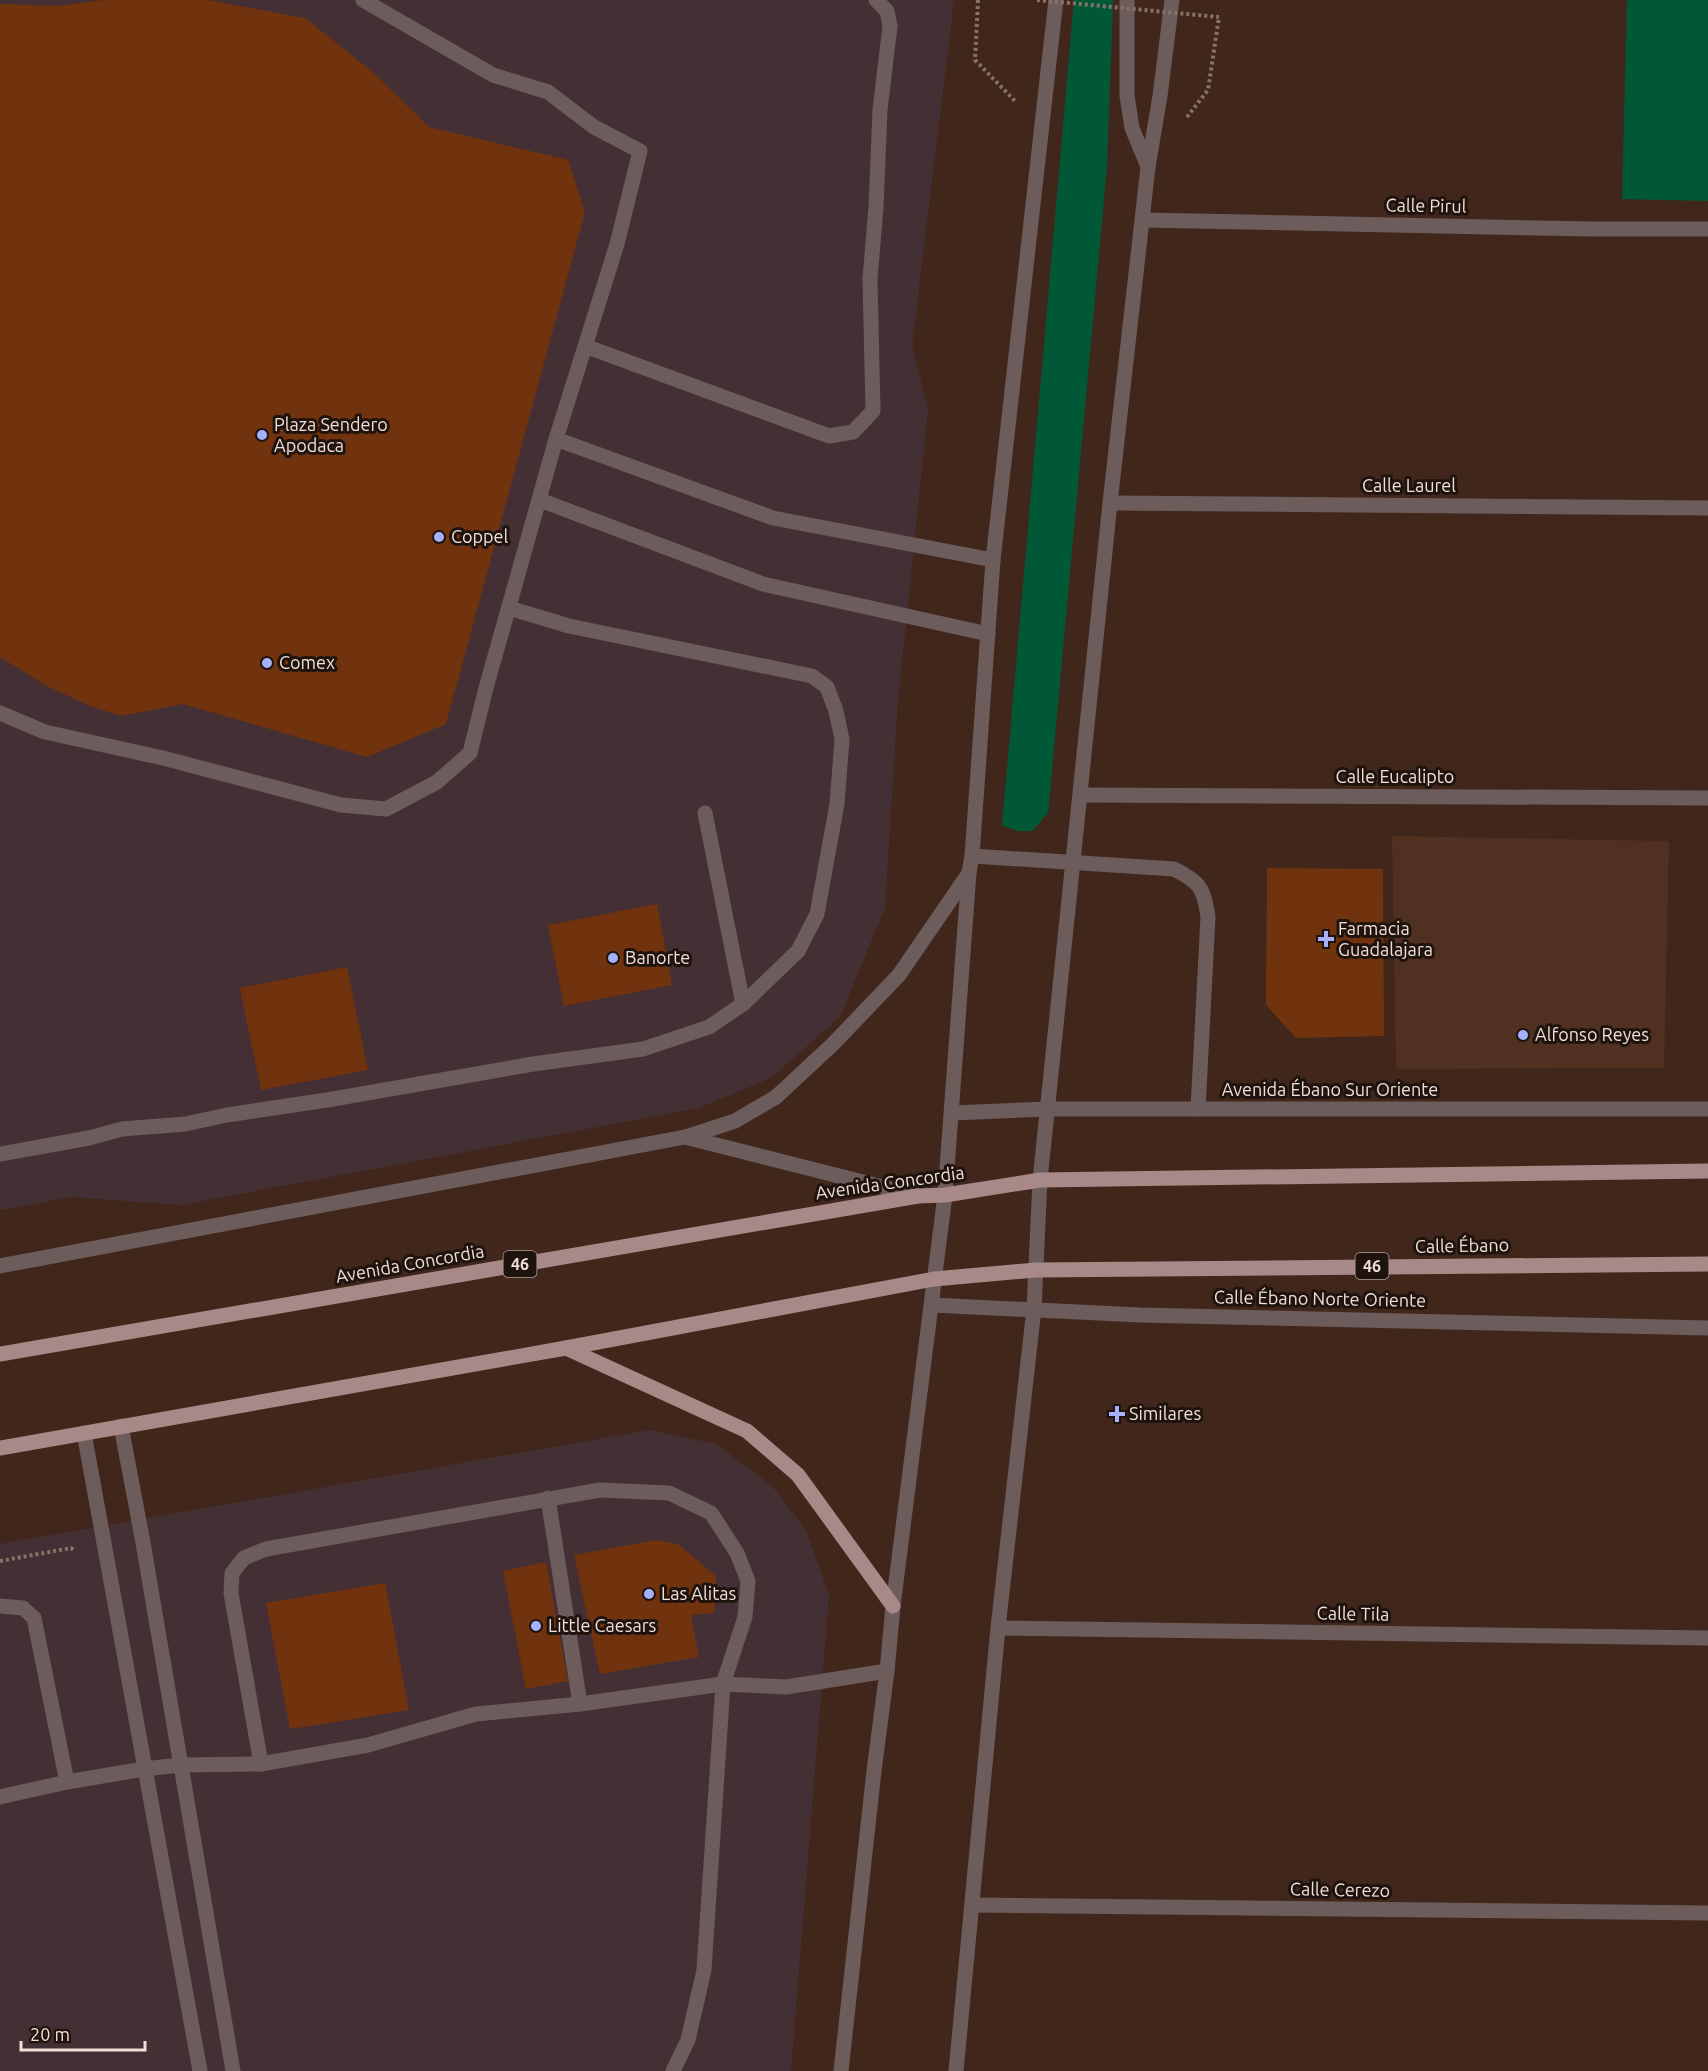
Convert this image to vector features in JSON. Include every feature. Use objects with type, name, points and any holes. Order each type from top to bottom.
[{"type":"main road","name":"46","points":[[1040,1180],[1708,1171]]},
{"type":"main road","name":"Avenida Concordia","points":[[0,1354],[918,1196],[945,1195],[1040,1180]]},
{"type":"main road","name":"Calle Ébano","points":[[1036,1270],[1708,1264]]},
{"type":"main road","name":"46","points":[[0,1448],[566,1348],[934,1279],[1036,1270]]},
{"type":"main road","points":[[566,1348],[747,1431],[798,1475],[893,1606]]},
{"type":"street","points":[[0,713],[45,732],[163,758],[341,805],[386,809],[437,782],[470,753],[556,439],[617,244],[640,151],[594,128],[548,92],[493,75],[363,0]]},
{"type":"street","points":[[585,346],[829,436],[853,432],[873,411],[870,279],[880,110],[890,26],[887,11],[876,0]]},
{"type":"street","points":[[841,2071],[893,1606],[945,1195],[993,560],[1056,0]]},
{"type":"street","points":[[1127,0],[1129,107],[1132,128],[1148,167]]},
{"type":"street","points":[[956,2071],[998,1628],[1034,1310],[1040,1180],[1082,795],[1110,503],[1148,167],[1172,0]]},
{"type":"street","name":"Calle Pirul","points":[[1142,220],[1580,229],[1708,229]]},
{"type":"street","points":[[556,439],[772,518],[993,560]]},
{"type":"street","points":[[540,500],[763,584],[988,634]]},
{"type":"street","name":"Calle Laurel","points":[[1110,503],[1708,508]]},
{"type":"street","points":[[0,1154],[89,1138],[122,1129],[185,1124],[533,1064],[643,1049],[709,1027],[743,1004],[798,951],[817,914],[837,804],[842,739],[836,711],[827,687],[812,676],[569,626],[509,608]]},
{"type":"street","name":"Calle Eucalipto","points":[[1082,795],[1708,798]]},
{"type":"street","points":[[705,813],[743,1004]]},
{"type":"street","points":[[972,856],[1174,869],[1194,879],[1206,898],[1208,917],[1198,1109]]},
{"type":"street","points":[[0,1266],[685,1137],[735,1121],[776,1097],[833,1044],[899,975],[969,873]]},
{"type":"street","name":"Avenida Ébano Sur Oriente","points":[[952,1113],[1048,1109],[1708,1109]]},
{"type":"street","points":[[685,1137],[918,1196]]},
{"type":"street","name":"Calle Ébano Norte Oriente","points":[[932,1305],[1140,1315],[1708,1328]]},
{"type":"street","points":[[121,1426],[233,2071]]},
{"type":"street","points":[[84,1433],[200,2071]]},
{"type":"street","points":[[261,1764],[231,1593],[232,1573],[244,1558],[266,1549],[600,1490],[669,1493],[711,1513],[737,1552],[748,1581],[745,1617],[723,1684],[704,1970],[688,2040],[673,2071]]},
{"type":"street","points":[[548,1498],[580,1704]]},
{"type":"street","points":[[0,1606],[23,1608],[34,1618],[67,1782]]},
{"type":"street","name":"Calle Tila","points":[[998,1628],[1708,1638]]},
{"type":"street","points":[[0,1797],[67,1782],[144,1769],[180,1765],[261,1764],[368,1745],[476,1714],[580,1704],[723,1684],[786,1687],[887,1671]]},
{"type":"street","name":"Calle Cerezo","points":[[972,1905],[1708,1913]]},
{"type":"path","points":[[978,0],[975,60],[1042,130]]},
{"type":"path","points":[[1037,0],[1220,17],[1208,90],[1181,124]]},
{"type":"path","points":[[0,1560],[71,1548],[77,1554]]},
{"type":"shaded area","points":[[0,0],[954,0],[912,346],[928,410],[898,700],[885,908],[840,1017],[771,1078],[699,1108],[181,1205],[72,1197],[0,1210]]},
{"type":"shaded area","points":[[1392,836],[1669,841],[1664,1068],[1396,1069]]},
{"type":"shaded area","points":[[650,1430],[716,1444],[772,1486],[806,1530],[829,1595],[791,2071],[0,2071],[0,1544]]},
{"type":"green space","points":[[1074,0],[1113,0],[1107,167],[1048,813],[1032,831],[1018,831],[1002,826]]},
{"type":"green space","points":[[1627,0],[1708,0],[1708,201],[1622,199]]},
{"type":"building","name":"Plaza Sendero Apodaca","points":[[104,0],[208,0],[305,18],[374,73],[429,127],[568,160],[585,212],[446,724],[367,757],[183,704],[121,716],[90,706],[47,686],[0,657],[0,4],[58,6]]},
{"type":"building","points":[[1267,868],[1383,869],[1384,1036],[1296,1038],[1266,1005]]},
{"type":"building","points":[[657,904],[672,985],[564,1006],[548,925]]},
{"type":"building","points":[[347,967],[368,1070],[261,1090],[240,988]]},
{"type":"building","name":"Las Alitas","points":[[657,1540],[678,1544],[716,1576],[714,1613],[691,1615],[699,1657],[600,1674],[574,1555]]},
{"type":"building","name":"Little Caesars","points":[[546,1562],[568,1681],[526,1689],[503,1571]]},
{"type":"building","points":[[385,1583],[409,1710],[290,1729],[266,1603]]},
{"type":"place","name":"Plaza Sendero Apodaca","points":[[262,435]]},
{"type":"place","name":"Coppel","points":[[439,537]]},
{"type":"place","name":"Comex","points":[[267,663]]},
{"type":"place","name":"Farmacia Guadalajara","points":[[1326,939]]},
{"type":"place","name":"Banorte","points":[[613,958]]},
{"type":"place","name":"Alfonso Reyes","points":[[1523,1035]]},
{"type":"place","name":"Similares","points":[[1117,1414]]},
{"type":"place","name":"Las Alitas","points":[[649,1594]]},
{"type":"place","name":"Little Caesars","points":[[536,1626]]}]
